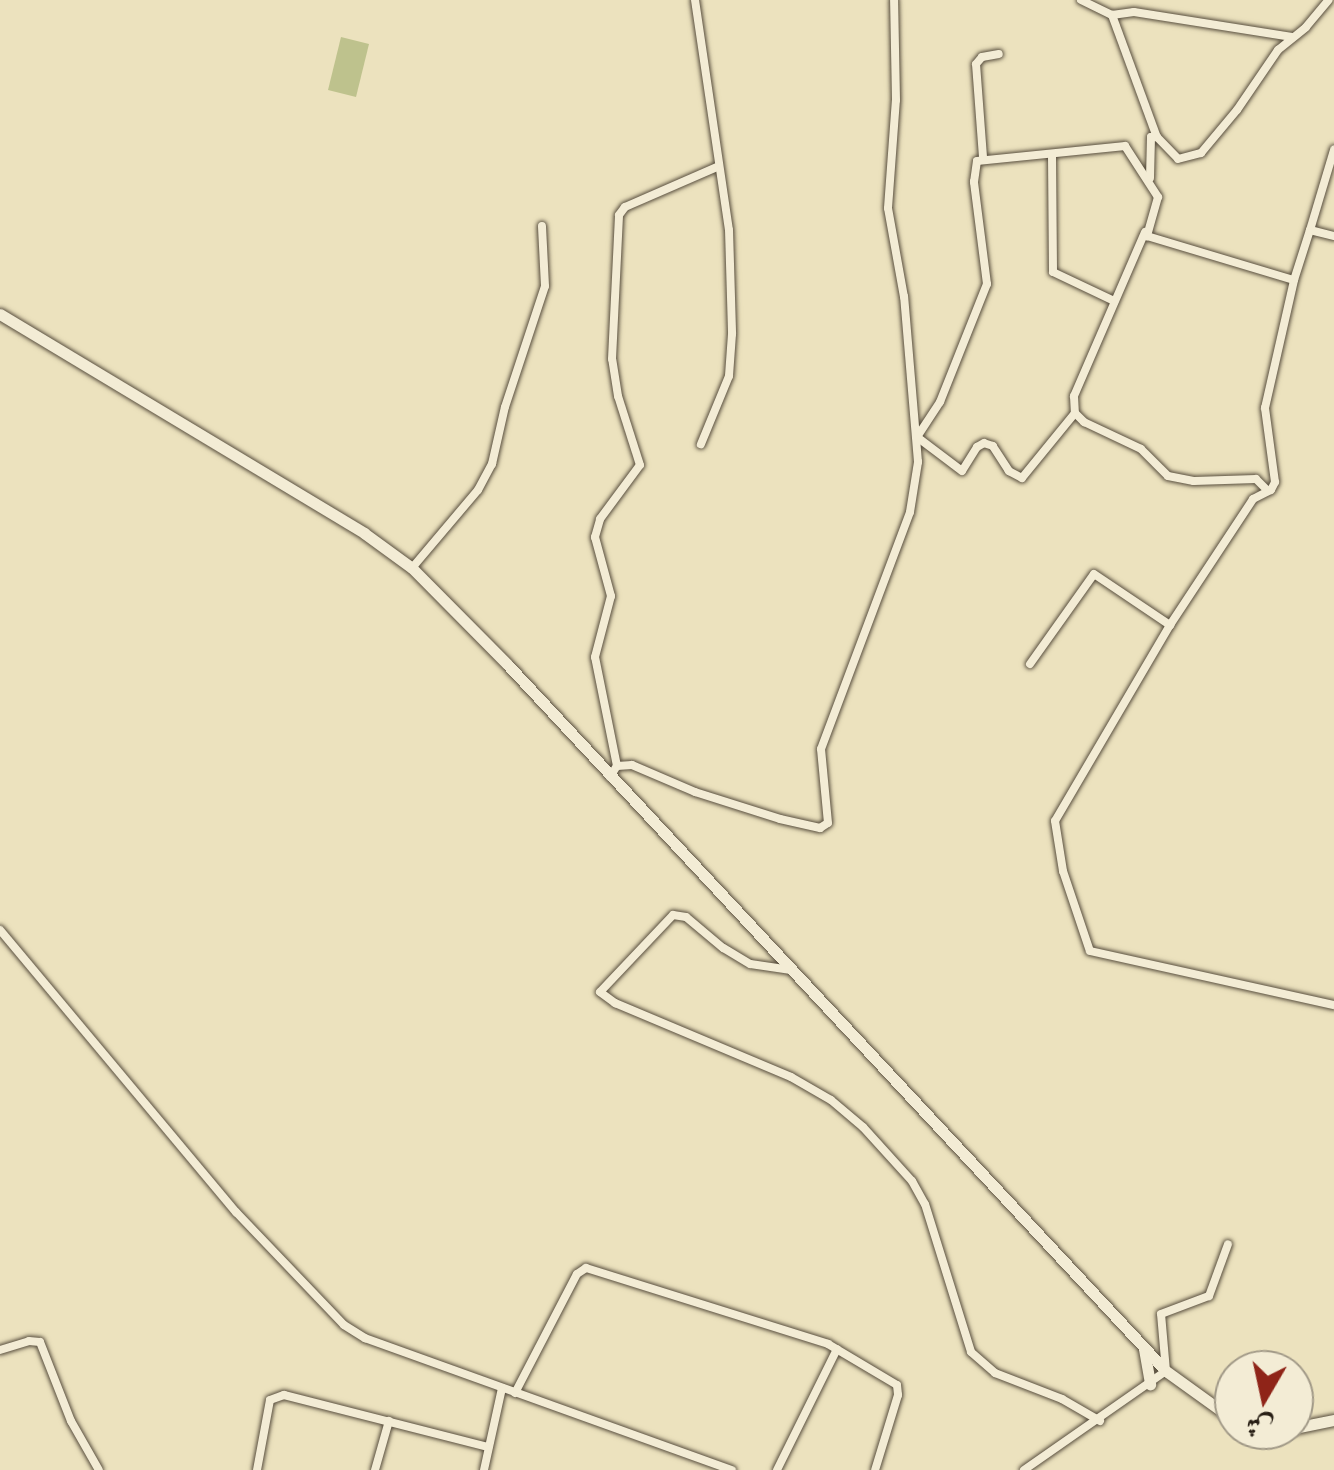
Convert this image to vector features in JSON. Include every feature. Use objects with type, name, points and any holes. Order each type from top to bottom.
[{"type":"main road","points":[[0,314],[364,532],[412,568],[614,771],[791,970],[1166,1371],[1214,1406]]},
{"type":"main road","points":[[1142,1345],[1150,1384]]},
{"type":"street","points":[[695,0],[729,230],[731,368],[701,444]]},
{"type":"street","points":[[717,167],[625,208],[619,216],[612,359],[618,396],[640,464],[600,519],[594,537],[610,596],[609,617],[595,656],[614,771],[632,765],[695,792],[780,820],[825,827],[829,810],[820,749],[910,512],[917,437],[908,385],[904,296],[888,208],[896,100],[894,0]]},
{"type":"street","points":[[1081,0],[1112,14],[1134,12],[1292,37]]},
{"type":"street","points":[[1112,14],[1157,136],[1178,159],[1200,153],[1292,37],[1328,0]]},
{"type":"street","points":[[983,157],[976,64],[982,57],[999,54]]},
{"type":"street","points":[[1150,178],[1149,143],[1153,135],[1157,136]]},
{"type":"street","points":[[917,437],[940,402],[987,284],[974,182],[977,161],[983,157],[1052,156],[1125,146],[1150,178],[1158,196],[1074,396],[1075,413],[1084,422],[1141,449],[1168,476],[1194,481],[1256,479],[1268,491]]},
{"type":"street","points":[[1334,150],[1294,280],[1265,408],[1276,477],[1268,491],[1253,498],[1170,625],[1055,821],[1054,840],[1086,946],[1095,954],[1334,1004]]},
{"type":"street","points":[[1052,156],[1053,272],[1114,301]]},
{"type":"street","points":[[412,568],[478,490],[492,464],[505,407],[545,286],[542,226]]},
{"type":"street","points":[[1310,230],[1334,236]]},
{"type":"street","points":[[1145,232],[1158,243],[1294,280]]},
{"type":"street","points":[[917,437],[962,472],[977,447],[984,443],[993,446],[1009,471],[1022,478],[1075,413]]},
{"type":"street","points":[[1030,664],[1094,574],[1170,625]]},
{"type":"street","points":[[791,970],[750,964],[723,948],[686,917],[674,915],[600,992],[615,1004],[791,1076],[831,1100],[863,1127],[912,1181],[925,1204],[971,1352],[994,1372],[1062,1399],[1100,1421]]},
{"type":"street","points":[[0,930],[236,1212],[344,1325],[365,1338],[732,1470]]},
{"type":"street","points":[[1024,1470],[1100,1421],[1166,1371],[1161,1314],[1209,1296],[1228,1244]]},
{"type":"street","points":[[516,1394],[581,1269],[836,1349],[899,1389],[876,1470]]},
{"type":"street","points":[[0,1350],[29,1341],[40,1342],[71,1422],[100,1470]]},
{"type":"street","points":[[776,1470],[836,1349]]},
{"type":"street","points":[[484,1470],[502,1388]]},
{"type":"street","points":[[257,1470],[270,1400],[276,1396],[488,1447]]},
{"type":"street","points":[[375,1470],[389,1421]]},
{"type":"green space","points":[[341,37],[369,44],[356,97],[328,90]]}]
